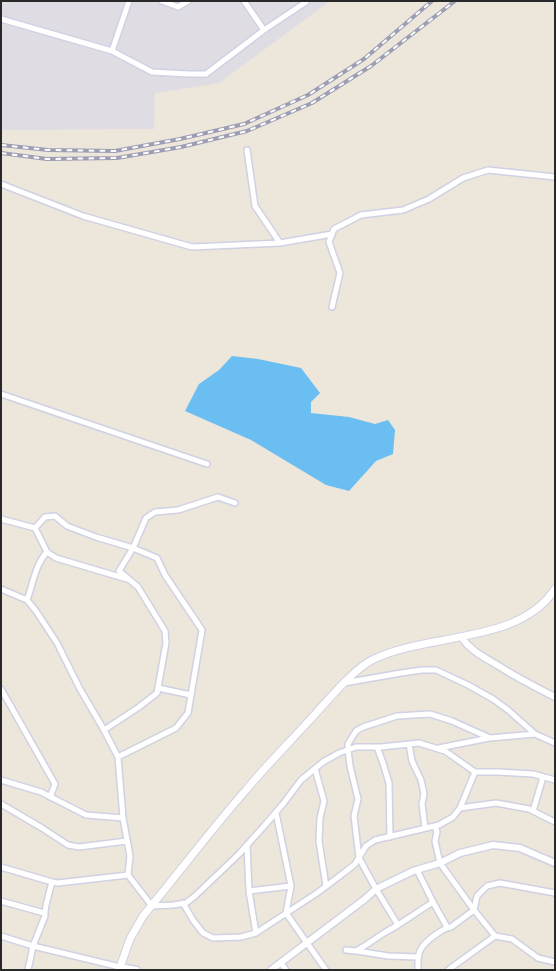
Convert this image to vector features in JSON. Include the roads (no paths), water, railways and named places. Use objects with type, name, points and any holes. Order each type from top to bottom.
[{"type":"main road","points":[[120,968],[130,939],[143,916],[246,790],[350,677],[372,661],[395,651],[505,627],[527,616],[550,597],[555,589]]},
{"type":"street","points":[[112,51],[129,1]]},
{"type":"street","points":[[162,1],[178,7],[188,1]]},
{"type":"street","points":[[244,1],[264,30]]},
{"type":"street","points":[[1,19],[112,51],[152,72],[206,74],[264,30],[306,2]]},
{"type":"street","points":[[247,150],[255,206],[280,242]]},
{"type":"street","points":[[332,307],[340,273],[329,242],[334,229],[361,215],[403,210],[429,199],[463,178],[488,170],[555,177]]},
{"type":"street","points":[[1,184],[83,216],[192,247],[280,242],[332,234]]},
{"type":"street","points":[[1,394],[207,464]]},
{"type":"street","points":[[104,730],[138,708],[158,688],[166,643],[166,631],[138,587],[119,571],[133,548],[146,518],[155,512],[178,510],[218,497],[235,503]]},
{"type":"street","points":[[35,528],[45,517],[56,516],[67,526],[157,558],[165,575],[202,630],[188,713],[176,728],[118,757]]},
{"type":"street","points":[[1,519],[35,528],[47,552],[56,558],[130,580]]},
{"type":"street","points":[[27,600],[38,564],[47,552]]},
{"type":"street","points":[[1,589],[27,600],[57,643],[118,757],[123,818],[130,856],[128,875],[152,906],[186,903],[196,896],[276,813],[301,780],[323,762],[339,753],[356,747],[419,743],[445,751],[475,772],[533,774],[555,780]]},
{"type":"street","points":[[460,636],[468,647],[477,653],[523,682],[555,697]]},
{"type":"street","points":[[344,683],[422,670],[436,670],[493,699],[535,734],[555,743]]},
{"type":"street","points":[[1,688],[55,784],[50,797]]},
{"type":"street","points":[[158,688],[191,695]]},
{"type":"street","points":[[398,925],[359,858],[354,816],[358,799],[350,766],[348,744],[356,731],[363,727],[397,716],[430,714],[452,721],[490,738]]},
{"type":"street","points":[[438,748],[490,738],[535,734]]},
{"type":"street","points":[[409,744],[412,761],[421,780],[424,794],[422,804],[425,828]]},
{"type":"street","points":[[377,747],[389,783],[390,836]]},
{"type":"street","points":[[315,769],[324,800],[320,818],[319,841],[326,886]]},
{"type":"street","points":[[184,903],[203,933],[212,938],[241,937],[256,933],[345,872],[355,864],[366,846],[375,840],[439,825],[453,817],[460,808],[475,772]]},
{"type":"street","points":[[533,811],[543,777]]},
{"type":"street","points":[[1,780],[42,792],[86,815],[123,818]]},
{"type":"street","points":[[460,808],[496,803],[529,809],[555,822]]},
{"type":"street","points":[[1,804],[68,845],[79,846],[127,841]]},
{"type":"street","points":[[276,813],[291,886],[286,914],[325,969]]},
{"type":"street","points":[[434,826],[437,832],[435,841],[440,863],[495,936],[512,939],[538,958],[555,962]]},
{"type":"street","points":[[247,845],[249,891],[256,933]]},
{"type":"street","points":[[271,970],[376,889],[460,853],[493,845],[520,848],[555,862]]},
{"type":"street","points":[[1,867],[58,883],[128,875]]},
{"type":"street","points":[[417,870],[447,927]]},
{"type":"street","points":[[28,970],[33,946],[45,916],[44,913],[52,882]]},
{"type":"street","points":[[418,970],[418,957],[421,947],[447,927],[451,927],[474,910],[477,896],[487,886],[500,883],[555,893]]},
{"type":"street","points":[[249,891],[291,886]]},
{"type":"street","points":[[1,901],[44,913]]},
{"type":"street","points":[[356,951],[433,902]]},
{"type":"street","points":[[1,936],[120,968],[137,970]]},
{"type":"street","points":[[448,970],[457,967],[495,936]]},
{"type":"street","points":[[346,950],[388,956],[418,957]]},
{"type":"street","points":[[281,963],[286,970]]},
{"type":"water","points":[[232,356],[301,368],[320,393],[311,402],[311,413],[349,417],[375,424],[388,420],[395,430],[393,454],[376,461],[349,491],[326,485],[251,440],[185,411],[199,384],[219,370]]},
{"type":"railway","points":[[1,145],[48,150],[115,151],[180,139],[244,124],[308,95],[364,59],[432,1]]},
{"type":"railway","points":[[1,153],[47,159],[117,158],[181,147],[247,131],[312,103],[371,66],[455,1]]}]
